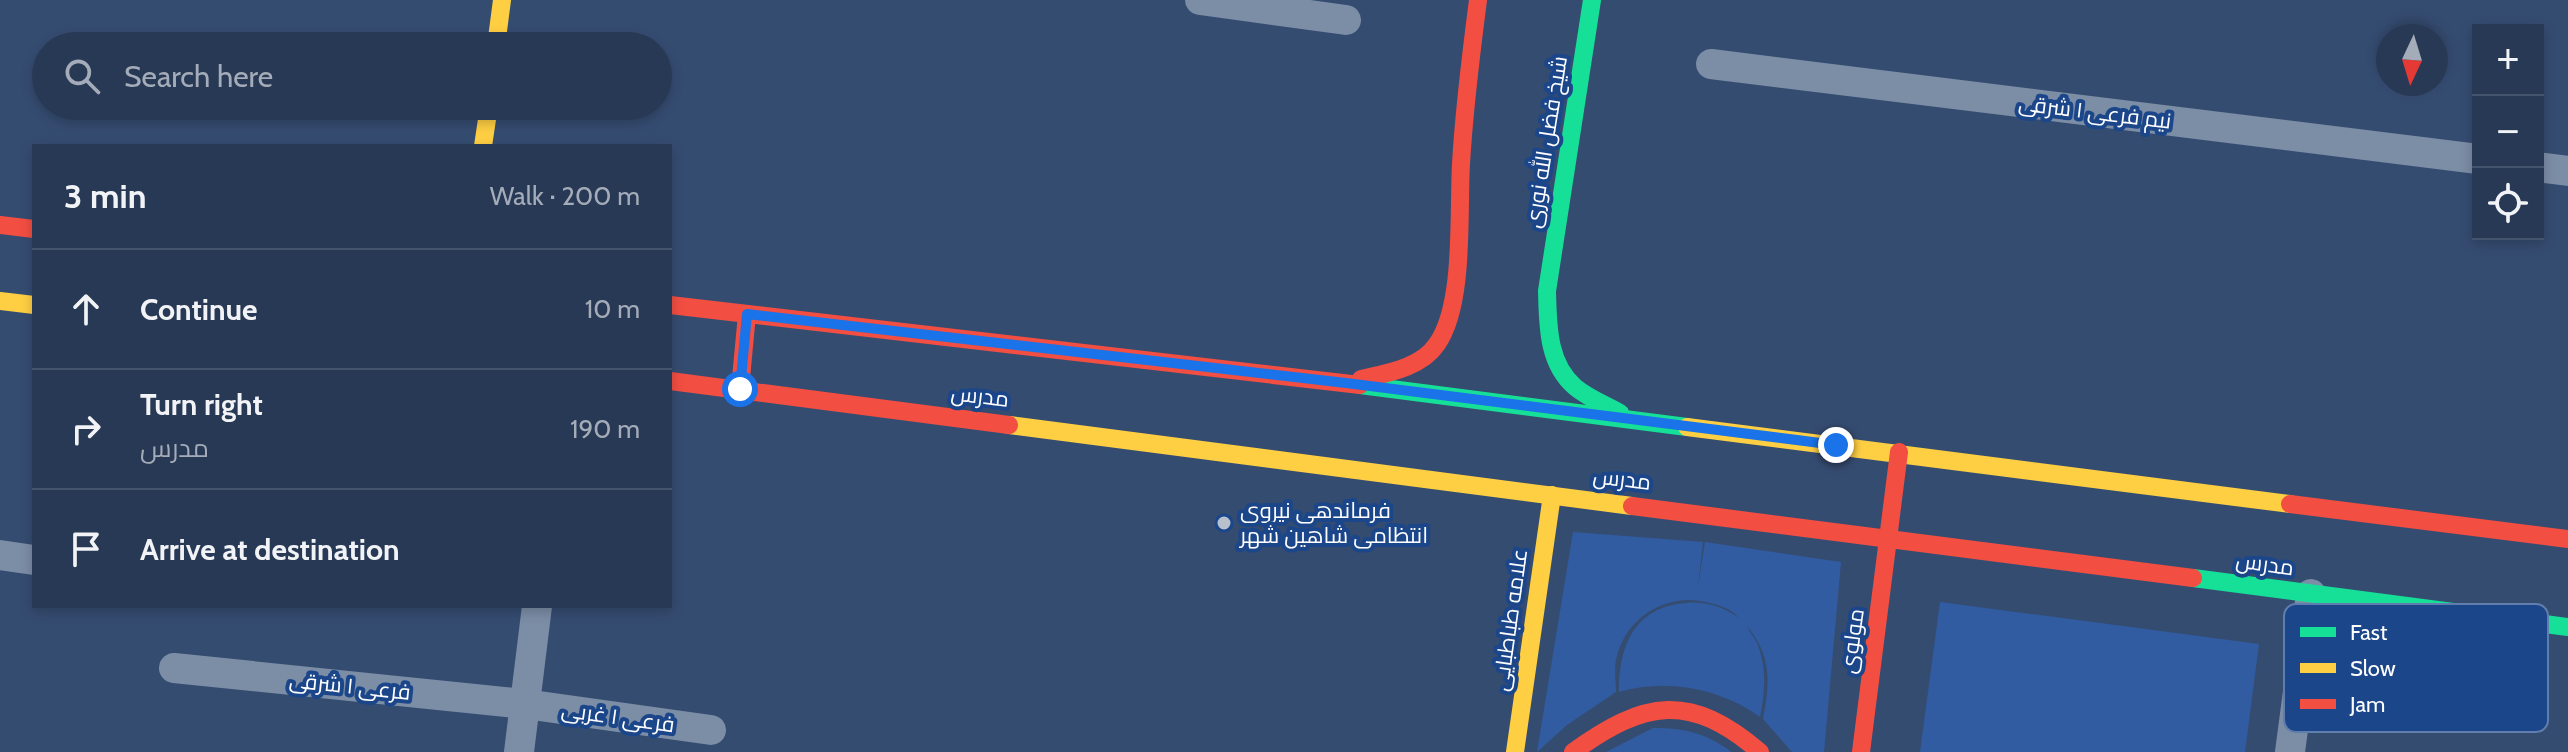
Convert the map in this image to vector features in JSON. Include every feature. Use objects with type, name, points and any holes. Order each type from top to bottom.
[{"type":"main road","points":[[498,32],[502,0]]},
{"type":"main road","points":[[1346,383],[1388,373],[1415,362],[1436,345],[1450,316],[1461,161],[1478,0]]},
{"type":"main road","name":"شیخ فضل الله نوری","points":[[1592,0],[1547,291],[1549,340],[1560,369],[1575,387],[1630,418]]},
{"type":"main road","points":[[483,144],[487,120]]},
{"type":"main road","points":[[0,225],[32,229]]},
{"type":"main road","points":[[0,301],[32,305]]},
{"type":"main road","points":[[672,305],[1630,418],[2568,539]]},
{"type":"main road","points":[[740,389],[747,314]]},
{"type":"main road","name":"مدرس","points":[[672,381],[2389,604]]},
{"type":"main road","name":"مولوی","points":[[1861,752],[1899,452]]},
{"type":"main road","name":"علامه طباطبایی","points":[[1515,752],[1552,495]]},
{"type":"main road","name":"مدرس","points":[[2548,624],[2568,627]]},
{"type":"main road","points":[[1573,752],[1597,732],[1626,718],[1648,710],[1679,709],[1721,722],[1741,733],[1760,752]]},
{"type":"street","points":[[1200,0],[1346,20]]},
{"type":"street","name":"نیم فرعی ۱ شرقی","points":[[1711,64],[2472,158]]},
{"type":"street","points":[[2544,168],[2568,171]]},
{"type":"street","points":[[0,555],[32,560]]},
{"type":"street","points":[[2310,604],[2311,594]]},
{"type":"street","points":[[519,752],[537,608]]},
{"type":"street","name":"فرعی ۱ شرقی","points":[[174,668],[525,704]]},
{"type":"street","name":"فرعی ۱ غربی","points":[[525,704],[711,730]]},
{"type":"street","points":[[2290,752],[2293,732]]},
{"type":"shaded area","points":[[1573,532],[1703,542],[1698,587],[1705,542],[1841,562],[1824,752],[1792,752],[1763,719],[1767,670],[1761,648],[1747,626],[1757,643],[1764,670],[1760,717],[1728,699],[1692,688],[1655,686],[1619,692],[1626,645],[1642,621],[1654,612],[1668,606],[1700,603],[1720,608],[1739,618],[1724,607],[1691,600],[1662,605],[1637,621],[1620,645],[1616,660],[1616,692],[1567,725],[1537,752]]},
{"type":"shaded area","points":[[1940,602],[2259,644],[2245,752],[1920,752]]},
{"type":"shaded area","points":[[1653,728],[1694,733],[1713,740],[1731,752],[1606,752]]},
{"type":"traffic: fast","points":[[1592,0],[1547,291],[1548,317],[1554,355],[1566,377],[1586,395],[1620,413]]},
{"type":"traffic: fast","points":[[1360,385],[1687,427]]},
{"type":"traffic: fast","points":[[2193,578],[2392,604]]},
{"type":"traffic: fast","points":[[2548,624],[2568,627]]},
{"type":"traffic: slow","points":[[498,32],[502,0]]},
{"type":"traffic: slow","points":[[483,144],[487,120]]},
{"type":"traffic: slow","points":[[0,301],[32,305]]},
{"type":"traffic: slow","points":[[1009,425],[1632,506]]},
{"type":"traffic: slow","points":[[1687,427],[2290,504]]},
{"type":"traffic: slow","points":[[1515,752],[1552,495]]},
{"type":"traffic: jam","points":[[1361,379],[1403,368],[1422,359],[1437,344],[1446,327],[1456,282],[1462,143],[1478,0]]},
{"type":"traffic: jam","points":[[0,225],[32,229]]},
{"type":"traffic: jam","points":[[672,305],[1360,385]]},
{"type":"traffic: jam","points":[[740,389],[747,314]]},
{"type":"traffic: jam","points":[[672,381],[1009,425]]},
{"type":"traffic: jam","points":[[1861,752],[1899,452]]},
{"type":"traffic: jam","points":[[2290,504],[2568,539]]},
{"type":"traffic: jam","points":[[1632,506],[2193,578]]},
{"type":"traffic: jam","points":[[1573,752],[1623,722],[1645,713],[1667,710],[1689,712],[1711,719],[1760,752]]},
{"type":"place","name":"فرماندهی نیروی انتظامی شاهین شهر","points":[[1224,523]]},
{"type":"route","points":[[740,389],[747,314],[1346,383],[1836,445]]}]
